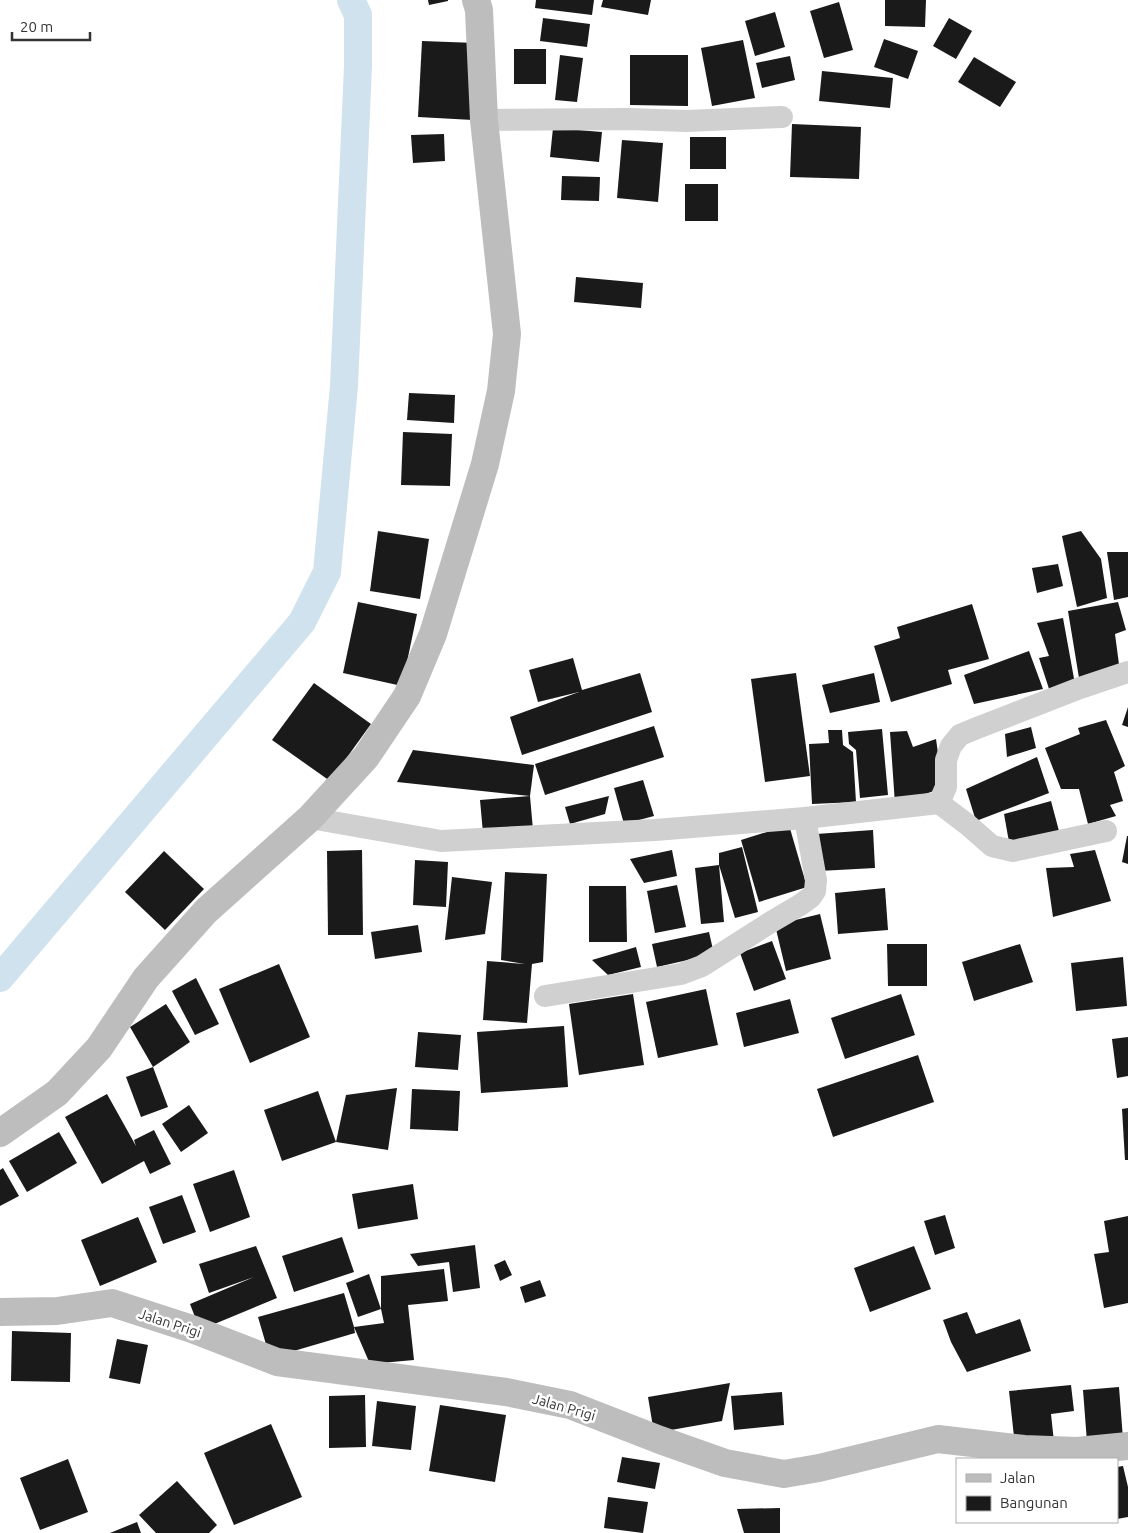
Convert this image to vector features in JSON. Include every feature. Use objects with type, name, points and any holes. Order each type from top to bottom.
[{"type":"main road","points":[[0,1133],[57,1093],[99,1048],[146,978],[206,911],[310,818],[366,757],[407,696],[433,634],[485,464],[501,391],[507,334],[484,120],[476,0]]},
{"type":"main road","name":"Jalan Prigi","points":[[0,1312],[57,1311],[112,1303],[192,1329],[278,1362],[506,1392],[570,1406],[725,1463],[784,1474],[818,1468],[938,1439],[1024,1449],[1077,1450],[1128,1446]]},
{"type":"street","points":[[484,120],[629,119],[686,121],[782,117]]},
{"type":"street","points":[[939,803],[946,786],[946,760],[950,746],[960,736],[1080,688],[1128,672]]},
{"type":"street","points":[[310,818],[441,841],[656,830],[804,818],[939,803],[992,846],[1013,851],[1106,831]]},
{"type":"street","points":[[544,996],[681,974],[702,966],[763,926],[800,905],[811,897],[815,891],[816,880],[804,818]]},
{"type":"building","points":[[428,0],[448,0],[448,1],[429,5]]},
{"type":"building","points":[[536,0],[594,0],[592,15],[535,8]]},
{"type":"building","points":[[603,0],[651,0],[648,15],[601,7]]},
{"type":"building","points":[[885,0],[926,0],[925,27],[885,26]]},
{"type":"building","points":[[839,2],[853,50],[824,58],[810,11]]},
{"type":"building","points":[[775,12],[785,47],[755,56],[745,21]]},
{"type":"building","points":[[543,18],[590,24],[587,47],[540,41]]},
{"type":"building","points":[[949,18],[972,31],[956,59],[933,46]]},
{"type":"building","points":[[884,39],[918,51],[908,79],[874,67]]},
{"type":"building","points":[[743,40],[755,98],[712,106],[701,48]]},
{"type":"building","points":[[422,41],[476,43],[473,120],[418,117]]},
{"type":"building","points":[[514,49],[546,49],[546,84],[514,84]]},
{"type":"building","points":[[560,55],[583,58],[577,102],[555,100]]},
{"type":"building","points":[[630,55],[688,55],[688,106],[630,105]]},
{"type":"building","points":[[790,56],[795,80],[762,88],[756,63]]},
{"type":"building","points":[[974,57],[1016,82],[1000,107],[958,82]]},
{"type":"building","points":[[822,71],[893,78],[890,108],[819,101]]},
{"type":"building","points":[[792,124],[861,127],[859,179],[790,177]]},
{"type":"building","points":[[553,128],[602,132],[599,162],[550,157]]},
{"type":"building","points":[[444,134],[445,161],[413,163],[411,135]]},
{"type":"building","points":[[690,137],[726,137],[726,169],[690,169]]},
{"type":"building","points":[[622,140],[663,143],[658,202],[617,198]]},
{"type":"building","points":[[562,176],[600,177],[599,201],[561,200]]},
{"type":"building","points":[[685,184],[718,184],[718,221],[685,221]]},
{"type":"building","points":[[576,277],[643,283],[641,308],[574,302]]},
{"type":"building","points":[[409,393],[455,395],[454,423],[407,420]]},
{"type":"building","points":[[403,432],[452,434],[450,486],[401,485]]},
{"type":"building","points":[[378,531],[429,539],[420,599],[370,591]]},
{"type":"building","points":[[1081,531],[1101,559],[1107,598],[1077,607],[1062,536]]},
{"type":"building","points":[[1107,552],[1128,552],[1128,597],[1114,600]]},
{"type":"building","points":[[1058,564],[1063,586],[1037,593],[1032,568]]},
{"type":"building","points":[[358,602],[417,614],[402,686],[343,673]]},
{"type":"building","points":[[1118,602],[1126,630],[1115,634],[1120,672],[1080,684],[1068,611]]},
{"type":"building","points":[[972,604],[989,659],[948,670],[952,684],[891,702],[874,646],[900,638],[897,627]]},
{"type":"building","points":[[1063,618],[1075,684],[1051,695],[1039,658],[1049,656],[1037,623]]},
{"type":"building","points":[[1029,651],[1043,689],[974,704],[964,675]]},
{"type":"building","points":[[573,658],[582,690],[640,673],[652,712],[522,755],[510,717],[579,692],[538,702],[529,670]]},
{"type":"building","points":[[796,673],[810,776],[765,782],[751,679]]},
{"type":"building","points":[[874,673],[880,702],[830,713],[822,685]]},
{"type":"building","points":[[314,683],[371,724],[330,781],[272,740]]},
{"type":"building","points":[[1128,707],[1128,727],[1122,725]]},
{"type":"building","points":[[1106,720],[1125,766],[1114,772],[1123,801],[1110,805],[1116,816],[1088,824],[1079,789],[1061,789],[1045,748],[1080,734],[1078,728]]},
{"type":"building","points":[[654,726],[664,757],[545,795],[535,764]]},
{"type":"building","points":[[1031,727],[1036,748],[1007,757],[1005,734]]},
{"type":"building","points":[[882,729],[888,795],[860,798],[856,750],[849,744],[848,732]]},
{"type":"building","points":[[828,730],[842,730],[843,745],[853,752],[856,802],[812,804],[809,744],[829,743]]},
{"type":"building","points":[[907,731],[913,747],[936,739],[940,767],[940,789],[895,804],[890,732]]},
{"type":"building","points":[[413,750],[534,765],[530,796],[397,782]]},
{"type":"building","points":[[1037,757],[1049,793],[976,821],[966,789]]},
{"type":"building","points":[[643,780],[654,816],[624,824],[614,788]]},
{"type":"building","points":[[530,796],[533,830],[483,833],[480,800]]},
{"type":"building","points":[[609,796],[605,814],[570,824],[565,807]]},
{"type":"building","points":[[1051,801],[1059,831],[1009,842],[1004,814]]},
{"type":"building","points":[[789,825],[807,887],[759,902],[741,840]]},
{"type":"building","points":[[873,830],[875,868],[819,871],[816,834]]},
{"type":"building","points":[[1128,836],[1128,864],[1122,862]]},
{"type":"building","points":[[742,847],[758,912],[735,918],[719,865],[719,853]]},
{"type":"building","points":[[362,850],[363,935],[328,935],[327,851]]},
{"type":"building","points":[[672,850],[677,876],[644,883],[630,859]]},
{"type":"building","points":[[1095,850],[1111,901],[1053,917],[1046,868],[1074,867],[1070,854]]},
{"type":"building","points":[[164,851],[204,889],[165,930],[125,892]]},
{"type":"building","points":[[415,860],[448,862],[446,907],[413,905]]},
{"type":"building","points":[[719,865],[724,922],[701,924],[695,868]]},
{"type":"building","points":[[505,872],[547,874],[543,962],[532,964],[527,1023],[483,1020],[487,961],[525,964],[501,960]]},
{"type":"building","points":[[452,877],[492,882],[485,934],[445,940]]},
{"type":"building","points":[[677,885],[686,927],[655,933],[647,891]]},
{"type":"building","points":[[589,886],[626,886],[627,942],[589,942]]},
{"type":"building","points":[[885,888],[888,930],[838,934],[835,893]]},
{"type":"building","points":[[820,914],[831,959],[786,971],[775,925]]},
{"type":"building","points":[[418,925],[422,952],[375,959],[371,932]]},
{"type":"building","points":[[709,932],[714,954],[657,967],[652,944]]},
{"type":"building","points":[[772,941],[786,979],[754,991],[740,953]]},
{"type":"building","points":[[887,944],[927,944],[927,986],[888,986]]},
{"type":"building","points":[[1020,944],[1033,982],[974,1001],[962,962]]},
{"type":"building","points":[[636,947],[641,967],[608,975],[592,960]]},
{"type":"building","points":[[1123,957],[1127,1006],[1076,1011],[1071,963]]},
{"type":"building","points":[[279,964],[310,1037],[250,1063],[219,989]]},
{"type":"building","points":[[196,978],[219,1024],[195,1035],[172,991]]},
{"type":"building","points":[[706,989],[718,1045],[658,1058],[646,1002]]},
{"type":"building","points":[[633,994],[644,1065],[579,1075],[569,1004]]},
{"type":"building","points":[[901,994],[915,1035],[845,1059],[831,1018]]},
{"type":"building","points":[[790,999],[799,1033],[744,1047],[736,1013]]},
{"type":"building","points":[[166,1004],[190,1042],[153,1067],[130,1027]]},
{"type":"building","points":[[564,1026],[568,1087],[481,1093],[477,1032]]},
{"type":"building","points":[[418,1032],[461,1035],[458,1070],[415,1067]]},
{"type":"building","points":[[1128,1037],[1128,1076],[1117,1078],[1112,1039]]},
{"type":"building","points":[[918,1055],[934,1102],[833,1137],[817,1089]]},
{"type":"building","points":[[153,1067],[168,1107],[141,1117],[126,1077]]},
{"type":"building","points":[[397,1088],[388,1150],[336,1142],[346,1095]]},
{"type":"building","points":[[412,1089],[460,1091],[458,1131],[410,1129]]},
{"type":"building","points":[[318,1091],[336,1142],[282,1161],[264,1110]]},
{"type":"building","points":[[107,1094],[136,1146],[134,1140],[154,1130],[171,1164],[150,1174],[144,1161],[102,1184],[65,1117]]},
{"type":"building","points":[[189,1105],[208,1133],[181,1152],[162,1124]]},
{"type":"building","points":[[1128,1108],[1128,1160],[1125,1160],[1122,1109]]},
{"type":"building","points":[[59,1132],[77,1163],[27,1192],[9,1161]]},
{"type":"building","points":[[3,1168],[19,1196],[0,1206],[0,1170]]},
{"type":"building","points":[[234,1170],[250,1217],[210,1232],[193,1184]]},
{"type":"building","points":[[413,1184],[418,1219],[358,1229],[352,1194]]},
{"type":"building","points":[[182,1195],[196,1232],[163,1244],[149,1207]]},
{"type":"building","points":[[945,1215],[955,1248],[935,1255],[924,1221]]},
{"type":"building","points":[[1128,1216],[1128,1303],[1104,1308],[1094,1254],[1109,1252],[1104,1221]]},
{"type":"building","points":[[138,1217],[157,1262],[100,1286],[81,1240]]},
{"type":"building","points":[[342,1237],[354,1272],[294,1292],[282,1256]]},
{"type":"building","points":[[475,1245],[480,1288],[453,1292],[449,1262],[418,1266],[410,1254]]},
{"type":"building","points":[[256,1246],[277,1298],[200,1330],[190,1304],[254,1277],[209,1293],[199,1264]]},
{"type":"building","points":[[914,1246],[931,1289],[870,1312],[854,1268]]},
{"type":"building","points":[[505,1260],[512,1275],[500,1281],[494,1265]]},
{"type":"building","points":[[444,1269],[448,1301],[408,1305],[414,1360],[370,1364],[354,1327],[384,1323],[381,1309],[381,1276]]},
{"type":"building","points":[[369,1274],[381,1309],[358,1317],[346,1283]]},
{"type":"building","points":[[540,1280],[546,1296],[525,1303],[520,1287]]},
{"type":"building","points":[[344,1293],[355,1333],[270,1358],[258,1317]]},
{"type":"building","points":[[967,1312],[976,1334],[1020,1319],[1031,1351],[967,1372],[951,1342],[943,1320]]},
{"type":"building","points":[[12,1331],[71,1333],[70,1382],[11,1381]]},
{"type":"building","points":[[117,1339],[148,1345],[140,1384],[109,1378]]},
{"type":"building","points":[[730,1383],[722,1421],[654,1433],[648,1397]]},
{"type":"building","points":[[1071,1385],[1074,1411],[1051,1414],[1054,1442],[1015,1446],[1009,1391]]},
{"type":"building","points":[[1119,1387],[1123,1439],[1087,1442],[1083,1390]]},
{"type":"building","points":[[782,1392],[784,1425],[734,1430],[731,1396]]},
{"type":"building","points":[[365,1395],[366,1447],[329,1448],[329,1396]]},
{"type":"building","points":[[377,1401],[416,1406],[411,1450],[372,1446]]},
{"type":"building","points":[[440,1405],[506,1415],[495,1482],[429,1471]]},
{"type":"building","points":[[271,1424],[302,1497],[234,1525],[204,1453]]},
{"type":"building","points":[[622,1457],[660,1463],[655,1489],[617,1482]]},
{"type":"building","points":[[68,1459],[88,1512],[40,1530],[20,1478]]},
{"type":"building","points":[[1123,1466],[1128,1487],[1128,1517],[1118,1519],[1118,1467]]},
{"type":"building","points":[[177,1481],[217,1525],[209,1533],[156,1533],[139,1515]]},
{"type":"building","points":[[608,1497],[648,1502],[643,1533],[604,1528]]},
{"type":"building","points":[[780,1508],[780,1533],[744,1533],[737,1509]]},
{"type":"building","points":[[137,1522],[141,1533],[110,1533]]},
{"type":"waterway","points":[[0,978],[302,622],[327,572],[344,386],[358,66],[358,15],[351,0]]}]
